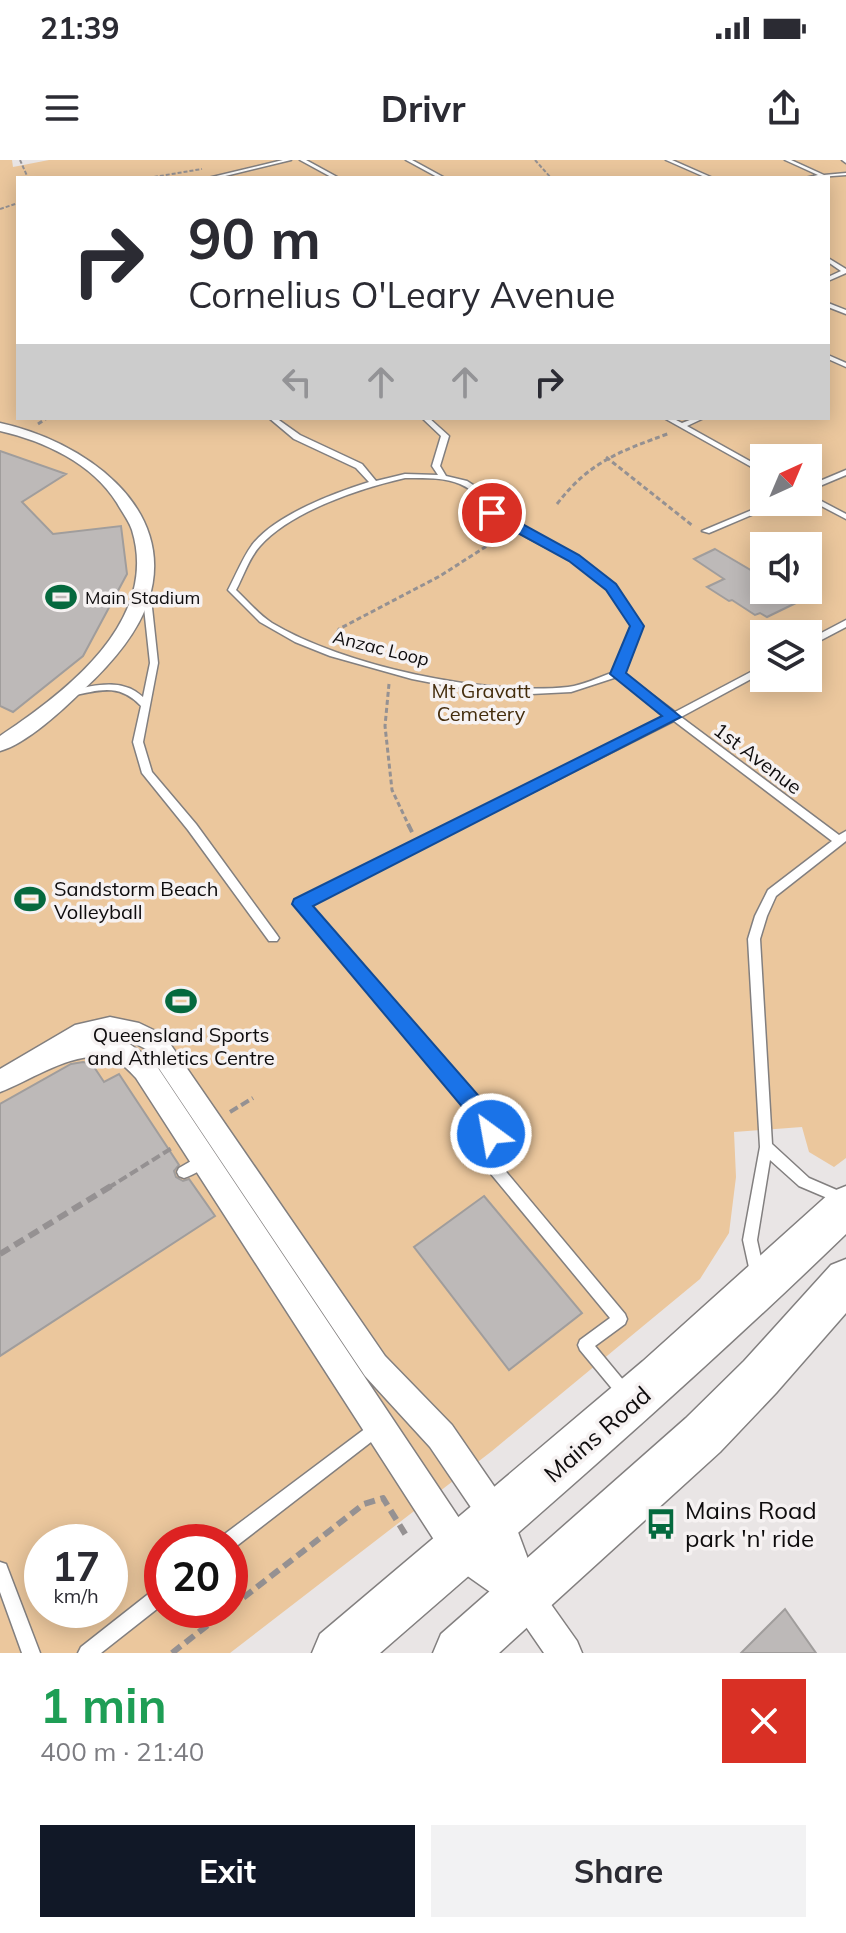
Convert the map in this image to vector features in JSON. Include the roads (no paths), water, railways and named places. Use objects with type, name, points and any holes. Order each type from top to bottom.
[{"type":"main road","name":"Mains Road","points":[[339,1653],[632,1403],[761,1287],[846,1203]]},
{"type":"main road","points":[[460,1653],[703,1435],[760,1377],[846,1280]]},
{"type":"street","points":[[0,427],[65,450],[107,480],[137,522],[147,552],[145,580],[136,614],[107,657],[72,693],[0,745]]},
{"type":"street","points":[[0,1081],[43,1058],[59,1043],[78,1033],[100,1027],[121,1027],[140,1032],[155,1042],[201,1154],[379,1427],[480,1535],[565,1653]]},
{"type":"street","points":[[201,1154],[375,1366],[441,1436],[480,1535],[525,1596]]},
{"type":"lane","points":[[219,176],[289,160]]},
{"type":"lane","points":[[302,160],[333,176]]},
{"type":"lane","points":[[668,160],[706,176]]},
{"type":"lane","points":[[787,160],[823,176],[846,174]]},
{"type":"lane","points":[[410,162],[439,176]]},
{"type":"lane","points":[[228,174],[232,176]]},
{"type":"lane","points":[[830,260],[845,271],[830,278]]},
{"type":"lane","points":[[275,420],[297,437],[359,466],[372,481]]},
{"type":"lane","points":[[427,420],[445,436],[436,466],[443,476]]},
{"type":"lane","points":[[669,420],[750,465]]},
{"type":"lane","points":[[679,428],[697,420]]},
{"type":"lane","points":[[822,483],[846,472]]},
{"type":"lane","name":"Anzac Loop","points":[[405,476],[443,476],[482,494],[492,513],[574,558],[611,587],[637,626],[618,674],[567,690],[481,687],[390,670],[327,653],[267,623],[232,590],[258,542],[309,508],[372,481],[405,476]]},
{"type":"lane","points":[[822,504],[846,517]]},
{"type":"lane","points":[[706,531],[750,513]]},
{"type":"lane","points":[[145,580],[154,663],[138,742],[147,773],[273,938]]},
{"type":"lane","points":[[822,636],[846,623]]},
{"type":"lane","name":"1st Avenue","points":[[618,674],[842,838]]},
{"type":"lane","points":[[632,1403],[585,1345],[620,1319],[496,1170],[498,1153],[483,1116],[301,904],[750,676]]},
{"type":"lane","points":[[72,693],[109,686],[123,687],[133,691],[144,704]]},
{"type":"lane","points":[[761,1287],[750,1240],[766,1147],[754,939],[772,893],[842,838]]},
{"type":"lane","points":[[766,1147],[804,1182],[846,1203]]},
{"type":"lane","points":[[248,1527],[379,1427]]},
{"type":"lane","points":[[0,1570],[31,1653]]},
{"type":"lane","points":[[87,1653],[144,1608]]},
{"type":"place","name":"Main Stadium","points":[[61,597]]},
{"type":"place","name":"Sandstorm Beach Volleyball","points":[[30,899]]},
{"type":"place","name":"Queensland Sports and Athletics Centre","points":[[181,1001]]},
{"type":"place","name":"Mains Road park 'n' ride","points":[[661,1524]]},
{"type":"park label","name":"Mt Gravatt Cemetery","points":[[481,702]]}]
